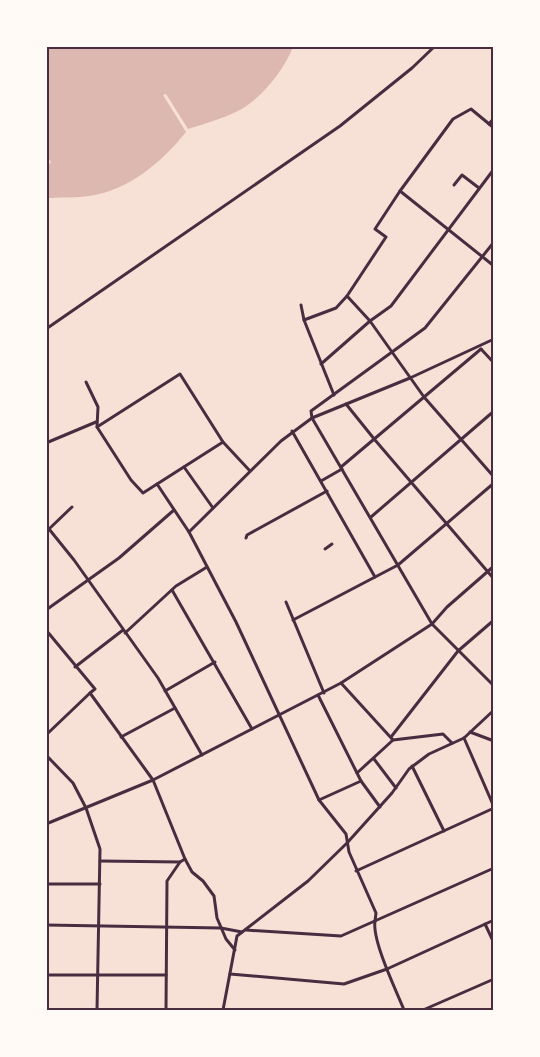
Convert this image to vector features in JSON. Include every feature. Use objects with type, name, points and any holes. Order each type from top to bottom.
[{"type":"street","points":[[46,328],[340,126],[412,68],[435,46]]},
{"type":"street","points":[[304,320],[336,308],[347,296],[386,237],[375,229],[453,119],[471,109],[494,128]]},
{"type":"street","points":[[489,124],[494,118]]},
{"type":"street","points":[[321,364],[370,321],[392,306],[494,169]]},
{"type":"street","points":[[454,184],[462,175],[479,188]]},
{"type":"street","points":[[400,191],[494,266]]},
{"type":"street","points":[[494,242],[425,328],[311,411],[312,418],[432,624],[494,686]]},
{"type":"street","points":[[347,296],[370,321],[424,397],[494,477]]},
{"type":"street","points":[[301,305],[304,320],[334,395]]},
{"type":"street","points":[[321,481],[341,468],[480,348],[494,339]]},
{"type":"street","points":[[480,348],[494,363]]},
{"type":"street","points":[[189,532],[292,431],[312,418],[480,348]]},
{"type":"street","points":[[46,443],[97,425],[180,374],[223,442],[250,471]]},
{"type":"street","points":[[86,382],[98,407],[97,425],[131,480],[143,493],[223,442]]},
{"type":"street","points":[[346,404],[494,579]]},
{"type":"street","points":[[370,517],[494,411]]},
{"type":"street","points":[[292,431],[375,577]]},
{"type":"street","points":[[184,467],[213,508]]},
{"type":"street","points":[[293,620],[398,565],[494,483]]},
{"type":"street","points":[[157,484],[189,532],[237,623],[319,800],[346,834],[356,871],[376,913],[374,928],[404,1011]]},
{"type":"street","points":[[246,538],[247,535],[327,491]]},
{"type":"street","points":[[72,507],[48,530],[89,580],[165,691],[202,755]]},
{"type":"street","points":[[46,610],[119,558],[174,510]]},
{"type":"street","points":[[325,549],[332,544]]},
{"type":"street","points":[[46,824],[153,780],[324,693],[432,624],[447,607],[494,566]]},
{"type":"street","points":[[75,667],[124,632],[172,590],[207,567]]},
{"type":"street","points":[[172,590],[252,729]]},
{"type":"street","points":[[286,602],[324,693]]},
{"type":"street","points":[[357,774],[392,738],[458,651],[494,620]]},
{"type":"street","points":[[46,630],[95,689],[46,735]]},
{"type":"street","points":[[165,691],[215,662]]},
{"type":"street","points":[[341,683],[392,738]]},
{"type":"street","points":[[90,693],[153,780],[185,859],[192,872],[203,881],[214,896],[217,918],[235,950]]},
{"type":"street","points":[[318,695],[357,774],[380,807]]},
{"type":"street","points":[[122,737],[175,708]]},
{"type":"street","points":[[223,1011],[237,936],[309,881],[380,807],[412,766],[429,754],[464,738],[494,710]]},
{"type":"street","points":[[470,732],[494,741]]},
{"type":"street","points":[[392,738],[442,734],[452,743]]},
{"type":"street","points":[[356,871],[494,808],[464,738]]},
{"type":"street","points":[[46,755],[69,778],[86,808],[100,849],[97,1011]]},
{"type":"street","points":[[374,759],[396,788]]},
{"type":"street","points":[[412,766],[444,831]]},
{"type":"street","points":[[319,800],[361,781]]},
{"type":"street","points":[[166,1011],[167,881],[180,862],[185,859]]},
{"type":"street","points":[[100,861],[180,862]]},
{"type":"street","points":[[46,925],[221,928],[341,936],[494,868]]},
{"type":"street","points":[[46,884],[100,884]]},
{"type":"street","points":[[230,974],[344,984],[387,969],[494,920]]},
{"type":"street","points":[[485,924],[494,943]]},
{"type":"street","points":[[46,975],[166,975]]},
{"type":"street","points":[[423,1011],[494,979]]},
{"type":"shaded area","points":[[47,46],[293,47],[284,65],[262,93],[245,107],[218,119],[188,129],[166,94],[163,95],[186,132],[155,164],[131,181],[103,193],[89,196],[46,198],[47,167],[51,162],[46,155]]}]
